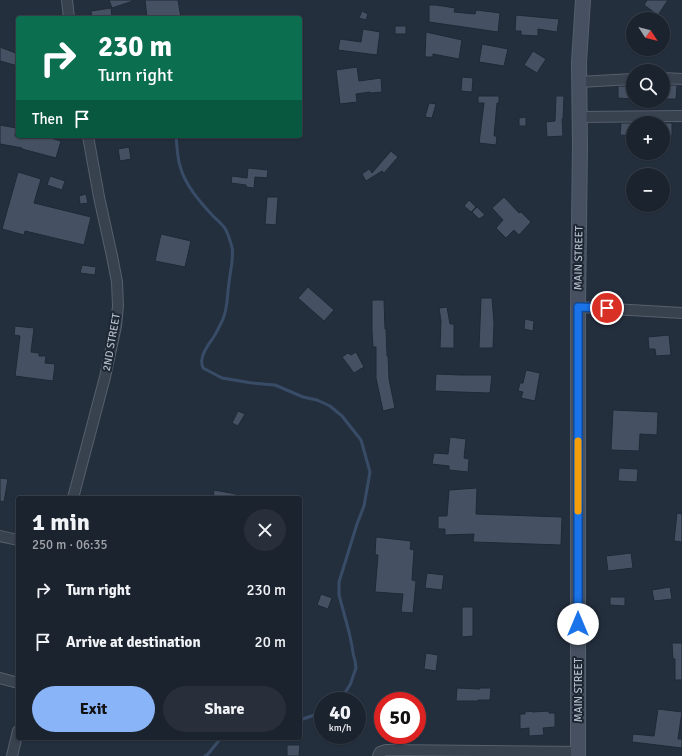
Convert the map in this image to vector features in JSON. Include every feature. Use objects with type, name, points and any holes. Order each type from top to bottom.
[{"type":"main road","name":"MAIN STREET","points":[[578,754],[579,62],[583,0]]},
{"type":"street","points":[[67,0],[69,16]]},
{"type":"street","points":[[670,78],[682,79]]},
{"type":"street","points":[[580,82],[626,79]]},
{"type":"street","points":[[580,117],[682,116]]},
{"type":"street","name":"2ND STREET","points":[[74,496],[105,377],[116,326],[118,306],[117,282],[98,197],[88,138]]},
{"type":"street","points":[[578,307],[682,313]]},
{"type":"street","points":[[0,536],[16,540]]},
{"type":"street","points":[[0,678],[16,682]]},
{"type":"street","points":[[12,756],[16,739]]},
{"type":"street","points":[[378,756],[380,752],[386,750],[578,754]]},
{"type":"building","points":[[109,0],[132,0],[133,1],[112,8]]},
{"type":"building","points":[[145,0],[178,0],[181,16],[147,16]]},
{"type":"building","points":[[647,0],[668,0],[660,12],[654,12],[644,5]]},
{"type":"building","points":[[429,5],[455,8],[454,12],[475,14],[476,10],[500,13],[498,32],[429,22]]},
{"type":"building","points":[[111,8],[112,16],[92,16],[91,11]]},
{"type":"building","points":[[362,11],[368,14],[366,20],[359,18]]},
{"type":"building","points":[[516,15],[559,19],[557,32],[538,29],[538,36],[521,35],[521,31],[515,31]]},
{"type":"building","points":[[395,26],[406,26],[406,34],[395,34]]},
{"type":"building","points":[[363,29],[380,32],[377,55],[338,50],[340,39],[361,42]]},
{"type":"building","points":[[426,32],[462,40],[459,59],[433,54],[433,57],[425,57]]},
{"type":"building","points":[[482,44],[508,49],[504,66],[479,62]]},
{"type":"building","points":[[0,47],[16,53],[16,65],[0,61]]},
{"type":"building","points":[[533,51],[546,59],[537,73],[524,65]]},
{"type":"building","points":[[357,67],[359,81],[381,78],[382,92],[356,94],[357,102],[340,104],[336,70]]},
{"type":"building","points":[[462,77],[473,78],[472,92],[461,91]]},
{"type":"building","points":[[670,85],[677,85],[676,99],[670,99]]},
{"type":"building","points":[[618,86],[626,86],[626,99],[618,98]]},
{"type":"building","points":[[478,96],[499,96],[494,136],[497,136],[496,145],[479,143],[484,103],[478,103]]},
{"type":"building","points":[[556,96],[564,96],[562,119],[563,136],[547,137],[546,122],[555,121]]},
{"type":"building","points":[[429,103],[436,104],[432,118],[425,117]]},
{"type":"building","points":[[526,117],[526,126],[519,126],[519,118]]},
{"type":"building","points":[[621,123],[626,123],[626,135],[620,135]]},
{"type":"building","points":[[670,123],[672,123],[672,136],[670,136]]},
{"type":"building","points":[[0,125],[16,128],[16,138],[51,138],[61,141],[56,158],[22,148],[0,144]]},
{"type":"building","points":[[129,147],[131,159],[120,161],[118,149]]},
{"type":"building","points":[[391,151],[398,157],[384,173],[382,171],[366,181],[362,174],[369,169],[372,173]]},
{"type":"building","points":[[248,168],[268,170],[267,178],[255,177],[254,188],[246,187],[246,185],[231,183],[232,176],[247,178]]},
{"type":"building","points":[[18,172],[41,179],[34,203],[91,217],[84,245],[25,231],[24,235],[2,229]]},
{"type":"building","points":[[50,176],[65,181],[62,190],[47,185]]},
{"type":"building","points":[[86,194],[88,203],[80,204],[79,196]]},
{"type":"building","points":[[267,197],[278,197],[276,225],[265,224]]},
{"type":"building","points":[[504,197],[519,213],[521,212],[531,222],[519,235],[514,230],[506,238],[496,228],[503,220],[492,208]]},
{"type":"building","points":[[469,200],[476,207],[471,212],[464,206]]},
{"type":"building","points":[[477,207],[485,215],[479,219],[472,212]]},
{"type":"building","points":[[161,234],[191,241],[185,267],[155,261]]},
{"type":"building","points":[[82,265],[96,267],[95,275],[80,273]]},
{"type":"building","points":[[308,287],[334,310],[324,321],[298,298]]},
{"type":"building","points":[[481,298],[492,298],[494,323],[493,348],[479,348]]},
{"type":"building","points":[[372,300],[384,300],[389,379],[395,408],[383,411],[376,378],[376,347],[373,347],[372,331]]},
{"type":"building","points":[[447,307],[450,324],[454,324],[454,348],[440,348],[441,321],[439,308]]},
{"type":"building","points":[[525,319],[534,321],[533,331],[524,329]]},
{"type":"building","points":[[15,326],[34,328],[31,352],[39,353],[39,356],[46,356],[45,363],[55,364],[53,381],[15,376],[20,336],[14,335]]},
{"type":"building","points":[[669,335],[671,355],[656,356],[655,349],[649,349],[648,337]]},
{"type":"building","points":[[356,352],[364,367],[354,373],[342,357],[348,353],[351,355]]},
{"type":"building","points":[[526,370],[540,373],[535,401],[521,398],[523,392],[518,391],[520,383],[523,383]]},
{"type":"building","points":[[436,374],[492,375],[490,393],[435,391]]},
{"type":"building","points":[[613,410],[658,412],[657,435],[640,434],[639,451],[611,450]]},
{"type":"building","points":[[238,411],[245,414],[238,426],[232,423]]},
{"type":"building","points":[[450,437],[466,439],[464,458],[469,459],[468,472],[449,470],[449,466],[432,464],[434,453],[448,454]]},
{"type":"building","points":[[619,468],[638,469],[637,482],[618,481]]},
{"type":"building","points":[[0,478],[8,479],[4,502],[0,501]]},
{"type":"building","points":[[477,488],[476,514],[562,517],[561,545],[473,542],[474,534],[445,535],[445,529],[438,529],[438,516],[447,516],[449,490]]},
{"type":"building","points":[[214,490],[236,494],[236,496],[213,496]]},
{"type":"building","points":[[677,513],[682,514],[682,542],[674,541]]},
{"type":"building","points":[[376,537],[411,541],[410,549],[414,550],[412,580],[416,581],[413,613],[401,612],[403,594],[375,592],[378,555],[375,555]]},
{"type":"building","points":[[631,553],[633,568],[608,571],[606,556]]},
{"type":"building","points":[[427,573],[444,575],[442,590],[425,588]]},
{"type":"building","points":[[670,587],[672,599],[654,601],[652,590]]},
{"type":"building","points":[[321,594],[332,598],[328,609],[317,605]]},
{"type":"building","points":[[610,597],[625,597],[625,606],[610,605]]},
{"type":"building","points":[[462,607],[473,607],[473,636],[462,637]]},
{"type":"building","points":[[672,643],[682,643],[682,680],[675,680],[675,659],[673,659]]},
{"type":"building","points":[[426,653],[438,655],[436,671],[424,669]]},
{"type":"building","points":[[457,688],[491,688],[490,700],[456,701]]},
{"type":"building","points":[[658,709],[682,712],[678,739],[682,739],[682,748],[632,742],[633,734],[654,736]]},
{"type":"building","points":[[549,711],[549,713],[555,713],[555,727],[543,728],[544,735],[529,736],[529,728],[520,729],[520,714],[525,714],[525,712]]},
{"type":"building","points":[[287,745],[300,745],[299,756],[287,756]]},
{"type":"waterway","points":[[176,138],[179,162],[185,180],[198,199],[224,227],[232,247],[232,260],[226,310],[217,331],[204,353],[202,361],[203,368],[222,378],[275,385],[303,397],[317,400],[330,406],[342,416],[361,440],[370,472],[364,506],[339,582],[339,595],[349,632],[356,668],[350,685],[345,692]]},
{"type":"waterway","points":[[302,719],[314,715]]},
{"type":"waterway","points":[[205,756],[219,740]]},
{"type":"slow traffic","points":[[578,441],[578,511]]},
{"type":"route","points":[[578,624],[578,307],[607,308]]}]
